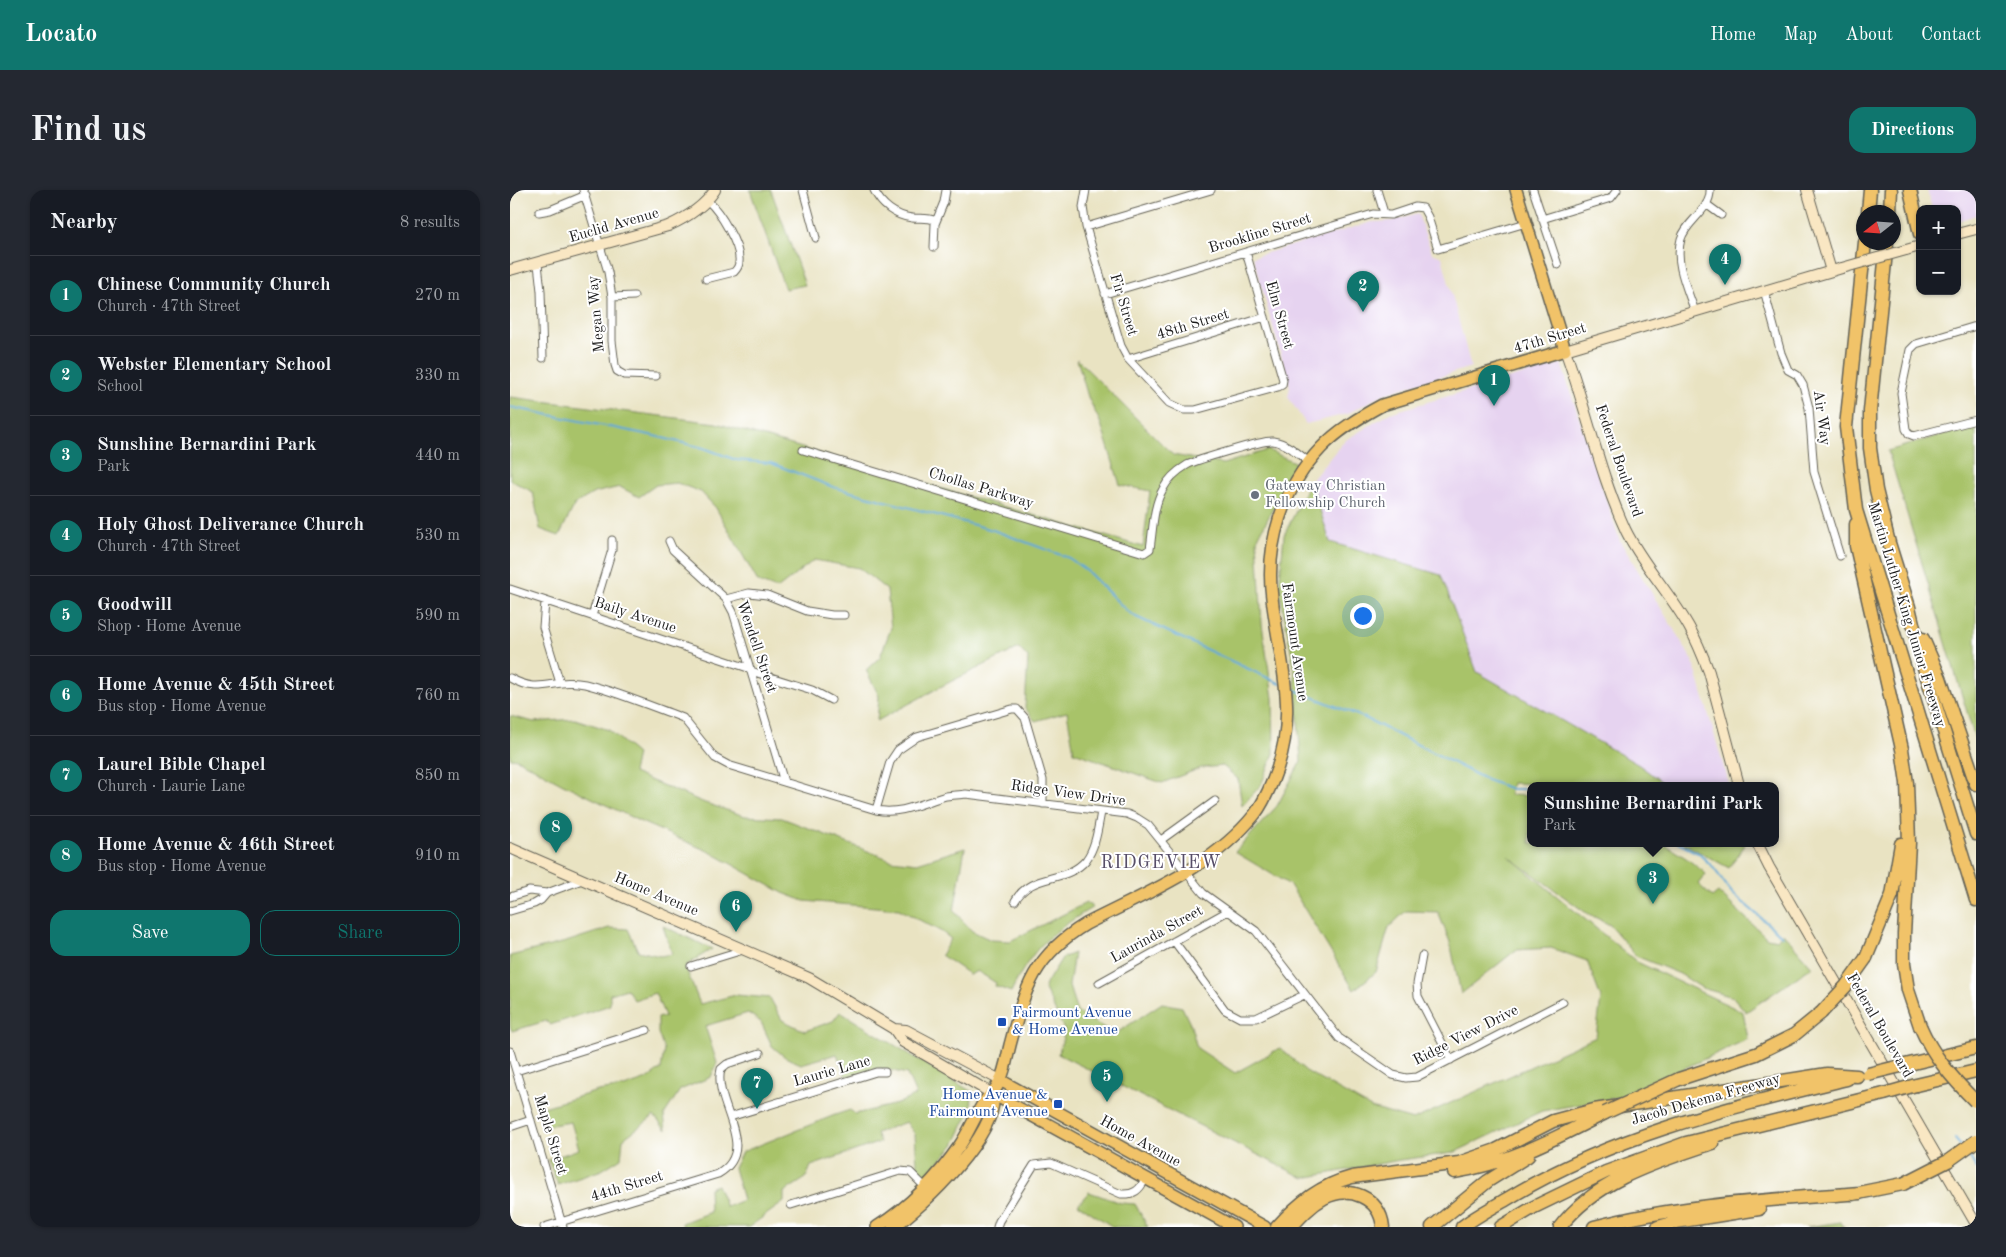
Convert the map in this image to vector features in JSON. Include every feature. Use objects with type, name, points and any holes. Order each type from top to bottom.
[{"type":"highway","points":[[1869,205],[1870,190]]},
{"type":"highway","points":[[1890,205],[1891,190]]},
{"type":"highway","points":[[1910,190],[1916,216]]},
{"type":"highway","name":"Martin Luther King Junior Freeway","points":[[1864,250],[1846,427],[1856,510],[1976,900]]},
{"type":"highway","name":"Martin Luther King Junior Freeway","points":[[1886,250],[1870,411],[1870,448],[1876,490],[1881,515],[1909,607],[1922,661],[1976,834]]},
{"type":"highway","points":[[1856,510],[1856,546],[1902,749],[1909,795],[1904,934],[1904,964],[1908,990],[1920,1026],[1939,1061],[1949,1075],[1976,1101]]},
{"type":"highway","points":[[1909,607],[1940,678],[1975,781]]},
{"type":"highway","points":[[1432,1227],[1488,1181],[1561,1136],[1605,1113],[1679,1079],[1756,1054],[1794,1035],[1821,1013],[1846,986],[1866,958],[1892,895],[1901,852],[1902,749]]},
{"type":"highway","name":"Jacob Dekema Freeway","points":[[1462,1227],[1543,1177],[1598,1152],[1654,1131],[1747,1103],[1976,1048]]},
{"type":"highway","points":[[1501,1227],[1534,1207],[1606,1172],[1686,1142],[1976,1070]]},
{"type":"highway","points":[[1277,1227],[1312,1194],[1343,1179],[1459,1163],[1496,1150],[1553,1121],[1594,1110],[1827,1074],[1863,1075]]},
{"type":"highway","points":[[1560,1227],[1566,1219],[1595,1193],[1622,1177],[1684,1153],[1798,1115]]},
{"type":"highway","points":[[1367,1175],[1423,1175],[1465,1170],[1502,1160],[1561,1136]]},
{"type":"highway","points":[[1658,1227],[1676,1222],[1860,1193],[1902,1184],[1948,1161],[1976,1141]]},
{"type":"highway","points":[[1296,1224],[1312,1206],[1325,1197],[1340,1193],[1352,1193],[1364,1196],[1373,1203],[1380,1212],[1383,1227]]},
{"type":"highway","points":[[1594,1227],[1644,1214],[1698,1207],[1860,1193]]},
{"type":"main road","name":"Euclid Avenue","points":[[510,270],[538,264],[668,226],[679,221],[708,201],[715,190]]},
{"type":"main road","name":"Federal Boulevard","points":[[1516,190],[1564,350],[1576,379],[1611,494],[1626,531],[1688,626],[1703,656],[1739,782]]},
{"type":"main road","points":[[1807,190],[1831,271]]},
{"type":"main road","points":[[1961,233],[1976,229]]},
{"type":"main road","name":"47th Street","points":[[1309,462],[1341,430],[1382,405],[1764,290],[1916,247]]},
{"type":"main road","name":"Fairmount Avenue","points":[[893,1227],[929,1191],[939,1173],[961,1144],[985,1100],[993,1094],[1000,1080],[1023,996],[1035,972],[1048,954],[1067,936],[1086,924],[1204,862],[1234,838],[1257,812],[1280,763],[1288,716],[1288,697],[1270,578],[1273,543],[1284,505],[1293,485],[1309,462]]},
{"type":"main road","name":"Federal Boulevard","points":[[1760,847],[1768,866],[1976,1224]]},
{"type":"main road","name":"Home Avenue","points":[[510,848],[809,978],[894,1029],[906,1030],[1000,1080],[1265,1227]]},
{"type":"main road","name":"Home Avenue","points":[[894,1029],[902,1042],[1234,1227]]},
{"type":"main road","name":"Fairmount Avenue","points":[[877,1227],[929,1191]]},
{"type":"street","points":[[803,190],[816,238]]},
{"type":"street","points":[[874,190],[884,205],[898,215],[936,221]]},
{"type":"street","points":[[934,248],[934,224],[946,190]]},
{"type":"street","name":"Fir Street","points":[[1086,190],[1083,207],[1086,227],[1122,346],[1128,358],[1169,403],[1178,408]]},
{"type":"street","points":[[1086,227],[1211,190]]},
{"type":"street","points":[[1377,190],[1384,213]]},
{"type":"street","points":[[1534,190],[1558,265]]},
{"type":"street","points":[[1542,219],[1611,198],[1617,190]]},
{"type":"street","points":[[1695,312],[1680,264],[1679,249],[1681,238],[1706,204],[1710,190]]},
{"type":"street","points":[[539,212],[550,210],[584,193]]},
{"type":"street","name":"Megan Way","points":[[584,193],[608,272],[612,297],[612,340],[615,365],[618,371],[624,375],[656,376]]},
{"type":"street","points":[[706,279],[734,272],[739,266],[740,259],[728,226],[708,201]]},
{"type":"street","points":[[1706,204],[1721,215]]},
{"type":"street","name":"Brookline Street","points":[[1105,294],[1373,214],[1384,213],[1391,215],[1416,207],[1423,208],[1428,217],[1438,249],[1526,223]]},
{"type":"street","name":"Elm Street","points":[[1178,408],[1195,410],[1282,385],[1283,380],[1246,252]]},
{"type":"street","points":[[538,264],[541,291],[543,358]]},
{"type":"street","name":"Air Way","points":[[1764,290],[1781,354],[1788,370],[1797,375],[1803,386],[1809,408],[1814,472],[1840,556]]},
{"type":"street","points":[[612,297],[634,296]]},
{"type":"street","name":"48th Street","points":[[1128,358],[1265,318]]},
{"type":"street","points":[[1976,326],[1916,344],[1910,350],[1901,393],[1906,429],[1909,434],[1920,436],[1976,420]]},
{"type":"street","name":"Chollas Parkway","points":[[803,450],[1144,553],[1150,549],[1156,503],[1162,490],[1176,473],[1188,464],[1259,443],[1273,441],[1294,450],[1309,462]]},
{"type":"street","points":[[592,616],[612,550],[612,540]]},
{"type":"street","name":"Wendell Street","points":[[669,541],[673,550],[726,599],[733,612],[784,782]]},
{"type":"street","name":"Baily Avenue","points":[[510,589],[812,690],[831,700]]},
{"type":"street","points":[[726,599],[749,593],[767,595],[807,611],[832,615],[844,614]]},
{"type":"street","points":[[545,602],[543,627],[560,683]]},
{"type":"street","name":"Ridge View Drive","points":[[510,678],[523,685],[533,687],[560,683],[584,684],[683,718],[715,758],[728,765],[876,810],[899,812],[948,796],[966,794],[1127,814],[1137,818],[1148,825],[1204,893],[1249,924],[1256,931],[1304,995],[1340,1038],[1393,1075],[1406,1078],[1416,1077],[1562,1002]]},
{"type":"street","points":[[876,810],[890,762],[898,750],[917,737],[1012,709],[1017,709],[1025,718],[1043,780],[1042,804]]},
{"type":"street","points":[[1160,840],[1214,802]]},
{"type":"street","points":[[1015,900],[1020,891],[1028,885],[1073,871],[1086,859],[1094,846],[1101,812]]},
{"type":"street","points":[[510,912],[534,904],[547,893],[582,880]]},
{"type":"street","points":[[510,897],[529,891],[547,893]]},
{"type":"street","name":"Laurinda Street","points":[[1098,983],[1228,911]]},
{"type":"street","points":[[1174,941],[1225,1010],[1240,1018],[1256,1018],[1304,995]]},
{"type":"street","points":[[691,966],[744,950]]},
{"type":"street","points":[[1422,956],[1417,984],[1418,996],[1451,1060]]},
{"type":"street","points":[[516,1070],[647,1030]]},
{"type":"street","name":"Maple Street","points":[[510,1051],[562,1224]]},
{"type":"street","points":[[730,1117],[720,1087],[719,1077],[721,1069],[728,1064],[760,1053]]},
{"type":"street","name":"Laurie Lane","points":[[730,1117],[876,1072],[885,1072]]},
{"type":"street","name":"44th Street","points":[[544,1227],[562,1224],[718,1174],[733,1161],[736,1153],[735,1137],[730,1117]]},
{"type":"street","points":[[510,1127],[531,1120]]},
{"type":"street","points":[[997,1227],[1034,1164],[1051,1163],[1121,1194],[1131,1195],[1140,1189],[1145,1179]]},
{"type":"street","points":[[791,1205],[900,1171],[910,1172],[929,1191]]},
{"type":"shaded area","points":[[1927,190],[1976,190],[1976,215],[1961,220],[1961,205],[1931,205]]},
{"type":"shaded area","points":[[1418,214],[1432,253],[1442,257],[1471,367],[1384,394],[1347,414],[1306,424],[1288,397],[1290,387],[1253,257],[1372,222],[1391,221]]},
{"type":"shaded area","points":[[1561,363],[1620,541],[1693,661],[1728,782],[1662,782],[1639,765],[1477,672],[1441,575],[1330,542],[1311,481],[1344,441],[1390,413]]},
{"type":"green space","points":[[750,190],[771,190],[805,285],[785,289]]},
{"type":"green space","points":[[1077,359],[1173,455],[1223,464],[1268,450],[1296,463],[1257,540],[1262,624],[1273,698],[1274,753],[1261,785],[1242,806],[1238,779],[1223,766],[1201,768],[1162,783],[1074,752],[1067,712],[1035,721],[1025,708],[1028,658],[1019,648],[877,721],[879,696],[866,670],[880,657],[891,628],[887,590],[859,568],[814,560],[777,589],[758,582],[716,508],[701,492],[677,483],[656,485],[639,497],[620,487],[594,493],[575,504],[559,536],[540,529],[533,492],[510,480],[510,397],[716,423],[1143,547],[1150,491],[1120,485],[1101,424],[1088,397]]},
{"type":"green space","points":[[1976,424],[1976,742],[1888,451]]},
{"type":"green space","points":[[1311,481],[1330,542],[1441,575],[1477,672],[1639,765],[1662,782],[1512,783],[1509,795],[1527,796],[1527,847],[1668,847],[1706,874],[1698,884],[1712,897],[1718,892],[1767,938],[1777,940],[1783,933],[1812,967],[1746,1012],[1733,997],[1702,988],[1680,974],[1636,956],[1610,925],[1585,912],[1508,856],[1637,962],[1743,1012],[1748,1039],[1621,1097],[1542,1111],[1453,1153],[1400,1160],[1304,1178],[1058,1054],[1065,1032],[1044,987],[1062,958],[1074,953],[1069,986],[1077,1012],[1115,1034],[1162,1003],[1182,1007],[1191,1026],[1197,1048],[1235,1073],[1280,1048],[1306,1071],[1371,1108],[1413,1120],[1596,1037],[1601,998],[1587,961],[1551,948],[1516,950],[1461,994],[1450,942],[1438,912],[1406,911],[1389,927],[1376,972],[1354,990],[1290,885],[1235,852],[1277,806],[1301,761],[1294,666],[1279,588],[1284,535]]},
{"type":"green space","points":[[510,716],[534,722],[575,719],[609,730],[637,754],[633,773],[705,803],[745,816],[782,818],[891,860],[917,863],[965,848],[954,911],[972,931],[991,940],[1010,941],[1086,903],[1093,907],[1054,933],[1044,942],[1027,963],[1011,992],[995,986],[996,983],[977,971],[970,975],[941,955],[951,939],[942,932],[899,909],[804,901],[783,893],[710,852],[641,822],[517,759],[510,758]]},
{"type":"green space","points":[[1690,847],[1744,847],[1729,868]]},
{"type":"green space","points":[[663,926],[712,949],[685,966],[700,1004],[736,995],[770,998],[782,1020],[805,1031],[833,1021],[840,1012],[972,1092],[971,1110],[954,1145],[924,1178],[917,1165],[915,1134],[906,1122],[876,1133],[880,1142],[811,1166],[806,1178],[784,1192],[784,1202],[749,1227],[683,1227],[682,1223],[710,1212],[709,1188],[717,1185],[726,1207],[743,1200],[734,1168],[742,1152],[850,1110],[855,1114],[897,1104],[916,1095],[907,1074],[880,1068],[846,1077],[837,1054],[801,1064],[785,1057],[772,1046],[761,1022],[748,1013],[705,1026],[717,1063],[711,1077],[680,1090],[664,1115],[666,1130],[654,1116],[623,1139],[621,1158],[602,1170],[558,1185],[548,1160],[579,1149],[571,1122],[545,1126],[540,1108],[598,1091],[624,1087],[647,1079],[661,1069],[664,1050],[658,1033],[658,1018],[665,1016],[655,993],[634,1000],[627,989],[610,994],[610,1005],[550,1025],[546,1021],[512,1031],[510,1026],[510,956],[566,942],[609,928],[628,929],[638,951],[660,956],[672,954]]},
{"type":"green space","points":[[1089,1192],[1121,1203],[1135,1204],[1148,1227],[1113,1227],[1078,1204]]},
{"type":"green space","points":[[1841,1222],[1844,1227],[1807,1227]]},
{"type":"waterway","points":[[510,407],[650,435],[704,448],[736,460],[771,463],[833,487],[993,530],[1069,558],[1087,571],[1127,611],[1136,617],[1281,684]]},
{"type":"waterway","points":[[1290,688],[1365,718],[1487,780],[1512,789],[1527,789]]},
{"type":"waterway","points":[[1686,847],[1698,853],[1712,866],[1732,893],[1782,936]]},
{"type":"waterway","points":[[1955,1139],[1960,1145]]},
{"type":"waterway","points":[[1968,1154],[1976,1168]]},
{"type":"place","name":"Holy Ghost Deliverance Church","points":[[1725,285]]},
{"type":"place","name":"Webster Elementary School","points":[[1363,312]]},
{"type":"place","name":"Chinese Community Church","points":[[1494,406]]},
{"type":"place","name":"Gateway Christian Fellowship Church","points":[[1255,495]]},
{"type":"place","name":"Home Avenue & 46th Street","points":[[556,853]]},
{"type":"place","name":"Sunshine Bernardini Park","points":[[1653,904]]},
{"type":"place","name":"Home Avenue & 45th Street","points":[[736,932]]},
{"type":"place","name":"Fairmount Avenue & Home Avenue","points":[[1002,1022]]},
{"type":"place","name":"Goodwill","points":[[1107,1102]]},
{"type":"place","name":"Home Avenue & Fairmount Avenue","points":[[1058,1104]]},
{"type":"place","name":"Laurel Bible Chapel","points":[[757,1109]]},
{"type":"district","name":"RIDGEVIEW","points":[[1161,863]]}]
